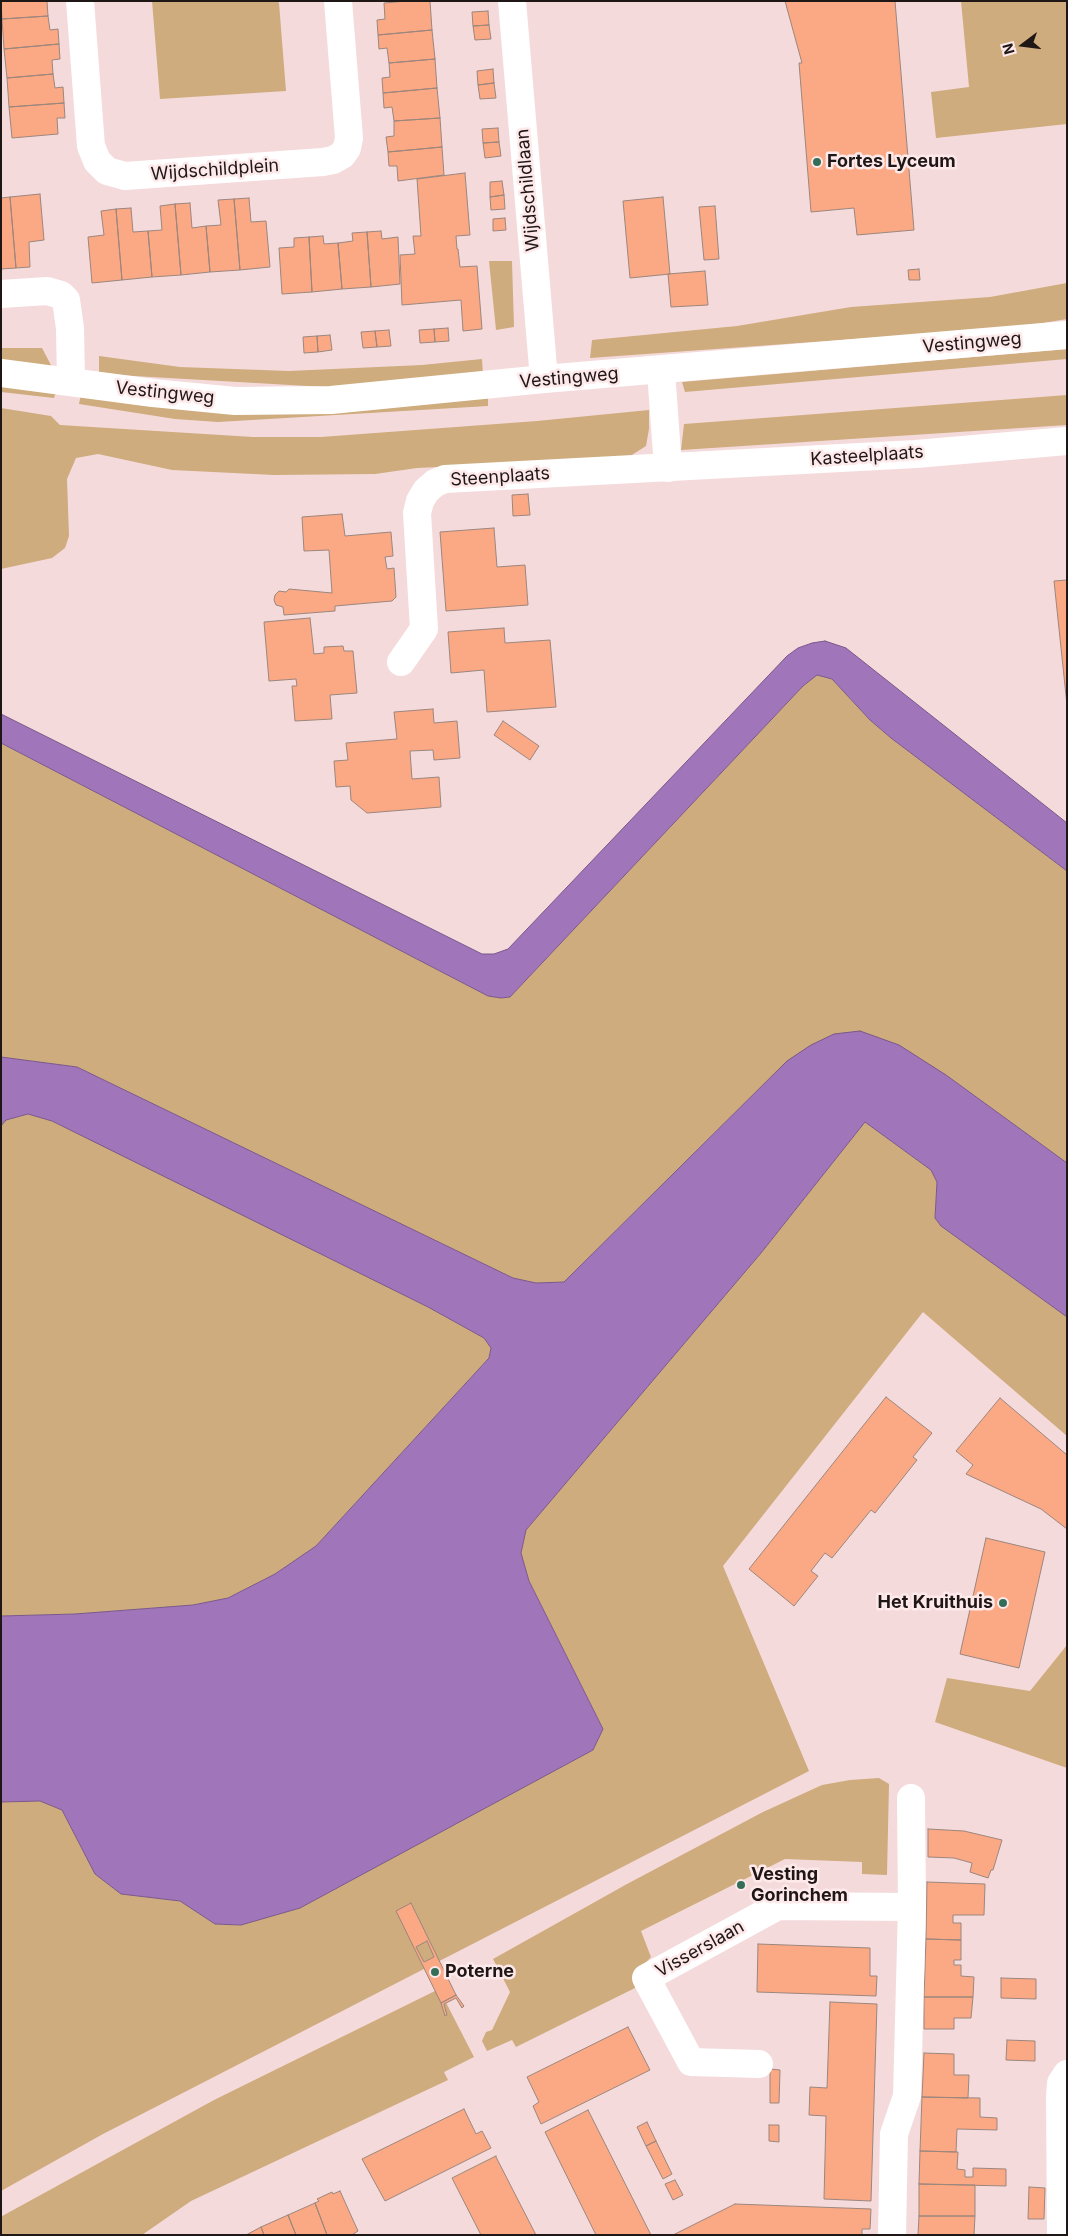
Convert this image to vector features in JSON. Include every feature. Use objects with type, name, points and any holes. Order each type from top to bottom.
[{"type":"street","name":"Wijdschildplein","points":[[80,1],[91,146],[97,161],[107,171],[125,176],[323,162],[333,160],[342,155],[347,148],[349,138],[338,1]]},
{"type":"street","name":"Wijdschildlaan","points":[[512,1],[544,380]]},
{"type":"street","points":[[1,294],[47,291],[61,295],[66,300],[70,328],[71,382]]},
{"type":"street","name":"Vestingweg","points":[[1,373],[153,393],[235,401],[332,400],[1067,335]]},
{"type":"street","points":[[661,371],[668,468]]},
{"type":"street","name":"Kasteelplaats","points":[[668,468],[916,454],[1067,441]]},
{"type":"street","name":"Steenplaats","points":[[400,662],[424,629],[418,512],[423,496],[435,484],[446,479],[668,468]]},
{"type":"street","points":[[892,2235],[894,2134],[907,2096],[912,1907],[911,1798]]},
{"type":"street","name":"Visserslaan","points":[[759,2064],[691,2062],[646,1978],[778,1906],[912,1907]]},
{"type":"street","points":[[1061,2235],[1060,2097],[1061,2083],[1067,2074]]},
{"type":"shaded area","points":[[152,1],[277,1],[279,3],[286,91],[160,99]]},
{"type":"shaded area","points":[[961,1],[1067,1],[1067,124],[936,138],[931,92],[969,87]]},
{"type":"shaded area","points":[[489,261],[512,261],[514,327],[496,330]]},
{"type":"shaded area","points":[[1067,283],[1067,319],[1037,324],[1037,326],[590,358],[592,340],[737,326],[851,307],[990,297]]},
{"type":"shaded area","points":[[1,348],[42,348],[52,367],[1,361]]},
{"type":"shaded area","points":[[1067,349],[1067,359],[685,392],[682,382]]},
{"type":"shaded area","points":[[99,356],[180,367],[289,371],[422,365],[482,359],[483,376],[325,387],[99,374]]},
{"type":"shaded area","points":[[1,381],[57,389],[54,398],[1,392]]},
{"type":"shaded area","points":[[81,394],[304,413],[488,398],[488,406],[218,422],[175,419],[79,404]]},
{"type":"shaded area","points":[[1067,395],[1067,425],[681,450],[684,424]]},
{"type":"shaded area","points":[[1,408],[51,416],[60,425],[253,437],[321,437],[537,421],[649,410],[649,429],[646,446],[627,458],[417,468],[375,474],[274,475],[172,470],[98,454],[76,458],[67,479],[69,536],[65,548],[52,558],[1,569]]},
{"type":"shaded area","points":[[825,641],[846,648],[1067,823],[1067,871],[891,738],[870,720],[832,679],[817,675],[803,686],[510,997],[501,998],[488,996],[1,743],[1,714],[482,954],[494,954],[508,949],[787,656],[798,648]]},
{"type":"shaded area","points":[[817,675],[832,679],[870,720],[891,738],[1067,871],[1067,1163],[946,1075],[787,1061],[564,1282],[536,1283],[513,1278],[77,1067],[1,1057],[1,743],[488,996],[501,998],[510,997],[803,686]]},
{"type":"shaded area","points":[[860,1031],[899,1045],[946,1075],[1067,1163],[1067,1317],[941,1226],[935,1218],[937,1182],[931,1170],[865,1122],[761,1253],[526,1530],[521,1553],[529,1581],[603,1729],[593,1750],[300,1908],[241,1925],[215,1924],[180,1901],[121,1894],[95,1874],[62,1810],[40,1801],[1,1802],[1,1616],[75,1614],[193,1605],[228,1598],[275,1574],[316,1546],[489,1358],[491,1348],[484,1338],[428,1307],[52,1121],[28,1114],[6,1120],[1,1126],[1,1057],[77,1067],[513,1278],[536,1283],[564,1282],[787,1061],[811,1045],[834,1034]]},
{"type":"shaded area","points":[[29,1114],[52,1121],[140,1163],[428,1307],[484,1338],[491,1348],[489,1358],[316,1546],[275,1574],[228,1598],[193,1605],[75,1614],[1,1616],[1,1126],[6,1120]]},
{"type":"shaded area","points":[[865,1122],[931,1170],[937,1182],[935,1218],[941,1226],[1067,1317],[1067,1436],[923,1312],[723,1566],[809,1771],[103,2134],[1,2191],[1,1802],[40,1801],[62,1810],[95,1874],[121,1894],[180,1901],[215,1924],[241,1925],[300,1908],[593,1750],[603,1729],[529,1581],[521,1553],[526,1530],[761,1253]]},
{"type":"shaded area","points":[[1067,1645],[1067,1768],[935,1722],[947,1678],[1030,1691]]},
{"type":"shaded area","points":[[879,1778],[889,1784],[887,1875],[862,1874],[862,1862],[785,1859],[641,1931],[651,1957],[635,1974],[635,1988],[516,2047],[512,2040],[487,2051],[482,2041],[486,2032],[492,2030],[510,1992],[493,1959],[627,1884],[763,1812],[822,1785],[850,1780]]},
{"type":"shaded area","points":[[439,1989],[474,2057],[444,2072],[448,2080],[191,2201],[142,2235],[1,2235],[1,2217],[4,2215],[214,2100]]},
{"type":"building","points":[[1,1],[47,1],[48,16],[2,19]]},
{"type":"building","points":[[430,1],[432,30],[378,35],[377,20],[385,19],[384,3]]},
{"type":"building","points":[[785,1],[895,1],[914,230],[857,235],[854,208],[811,212],[799,63],[802,63]]},
{"type":"building","points":[[488,11],[489,25],[473,26],[472,12]]},
{"type":"building","points":[[48,16],[50,30],[58,29],[59,44],[4,49],[2,19]]},
{"type":"building","points":[[489,25],[491,39],[475,40],[473,26]]},
{"type":"building","points":[[432,30],[435,59],[389,63],[387,48],[379,49],[378,35]]},
{"type":"building","points":[[59,44],[60,59],[52,60],[53,74],[7,78],[4,49]]},
{"type":"building","points":[[435,59],[437,88],[383,93],[382,78],[390,77],[389,63]]},
{"type":"building","points":[[493,69],[494,83],[478,85],[477,71]]},
{"type":"building","points":[[53,74],[55,88],[63,87],[64,103],[9,107],[7,78]]},
{"type":"building","points":[[494,83],[496,98],[480,99],[478,85]]},
{"type":"building","points":[[437,88],[440,118],[394,121],[392,107],[384,108],[383,93]]},
{"type":"building","points":[[64,103],[65,118],[57,118],[58,134],[12,138],[9,107]]},
{"type":"building","points":[[440,118],[442,147],[388,152],[386,137],[394,136],[394,121]]},
{"type":"building","points":[[498,128],[499,142],[483,143],[482,129]]},
{"type":"building","points":[[499,142],[501,156],[485,158],[483,143]]},
{"type":"building","points":[[442,147],[444,175],[398,181],[397,166],[389,166],[388,152]]},
{"type":"building","points":[[465,173],[470,235],[456,236],[457,249],[460,267],[477,266],[482,329],[463,331],[461,300],[402,305],[400,255],[415,254],[413,236],[421,236],[417,179]]},
{"type":"building","points":[[502,181],[504,195],[490,197],[490,182]]},
{"type":"building","points":[[40,194],[44,240],[29,242],[30,267],[16,268],[10,197]]},
{"type":"building","points":[[504,195],[505,209],[491,210],[490,197]]},
{"type":"building","points":[[10,197],[16,268],[1,269],[1,198]]},
{"type":"building","points":[[663,197],[670,274],[630,278],[623,201]]},
{"type":"building","points":[[249,198],[251,222],[266,221],[270,267],[240,270],[234,199]]},
{"type":"building","points":[[234,199],[240,270],[210,272],[206,226],[221,225],[218,200]]},
{"type":"building","points":[[190,203],[192,228],[206,226],[210,272],[181,275],[175,204]]},
{"type":"building","points":[[175,204],[181,275],[152,277],[148,231],[162,230],[160,206]]},
{"type":"building","points":[[715,206],[719,259],[704,260],[699,207]]},
{"type":"building","points":[[131,208],[133,232],[148,231],[152,277],[122,280],[116,209]]},
{"type":"building","points":[[116,209],[122,280],[92,283],[88,237],[104,235],[101,211]]},
{"type":"building","points":[[505,218],[506,230],[493,231],[493,219]]},
{"type":"building","points":[[381,231],[382,239],[398,237],[400,284],[371,287],[367,232]]},
{"type":"building","points":[[367,232],[371,287],[342,289],[338,243],[353,241],[352,233]]},
{"type":"building","points":[[323,236],[324,244],[338,243],[342,289],[312,292],[309,237]]},
{"type":"building","points":[[309,237],[312,292],[282,294],[279,248],[294,247],[294,238]]},
{"type":"building","points":[[919,269],[920,280],[909,280],[908,270]]},
{"type":"building","points":[[705,271],[708,305],[671,307],[668,274]]},
{"type":"building","points":[[448,328],[449,341],[435,342],[434,329]]},
{"type":"building","points":[[434,329],[435,342],[420,343],[419,330]]},
{"type":"building","points":[[389,330],[391,346],[377,347],[375,331]]},
{"type":"building","points":[[375,331],[377,347],[363,348],[361,332]]},
{"type":"building","points":[[330,335],[332,350],[318,352],[317,336]]},
{"type":"building","points":[[317,336],[318,352],[304,353],[303,337]]},
{"type":"building","points":[[528,494],[530,515],[513,516],[512,495]]},
{"type":"building","points":[[342,514],[345,536],[391,532],[393,556],[385,557],[387,569],[394,568],[396,597],[392,601],[335,606],[335,611],[284,615],[283,607],[276,605],[274,600],[275,595],[279,591],[286,592],[289,589],[332,593],[329,550],[304,551],[302,517]]},
{"type":"building","points":[[494,528],[497,567],[525,565],[528,605],[446,611],[440,532]]},
{"type":"building","points":[[1067,580],[1067,705],[1054,581]]},
{"type":"building","points":[[310,618],[314,654],[324,653],[324,647],[343,646],[344,651],[353,651],[357,693],[330,695],[332,719],[295,721],[292,686],[297,686],[296,679],[269,681],[264,622]]},
{"type":"building","points":[[504,628],[505,643],[550,640],[556,707],[487,712],[484,670],[451,673],[448,632]]},
{"type":"building","points":[[433,709],[434,723],[457,721],[460,758],[434,760],[433,750],[410,751],[412,779],[439,777],[441,807],[367,813],[351,800],[350,786],[336,787],[334,761],[348,760],[346,743],[397,739],[394,712]]},
{"type":"building","points":[[503,721],[539,746],[530,760],[494,735]]},
{"type":"building","points":[[886,1397],[932,1433],[913,1457],[917,1460],[875,1513],[871,1510],[832,1558],[825,1553],[811,1571],[818,1576],[794,1606],[749,1569]]},
{"type":"building","points":[[1000,1398],[1067,1455],[1067,1529],[1041,1509],[966,1474],[973,1465],[956,1451]]},
{"type":"building","name":"Het Kruithuis","points":[[986,1538],[1045,1552],[1019,1668],[960,1654]]},
{"type":"building","points":[[928,1829],[964,1831],[1002,1840],[993,1870],[991,1870],[988,1878],[970,1872],[972,1863],[954,1858],[928,1857]]},
{"type":"building","points":[[927,1882],[985,1884],[984,1915],[953,1915],[953,1923],[961,1923],[961,1940],[926,1939]]},
{"type":"building","name":"Poterne","points":[[411,1903],[456,1995],[441,2003],[396,1911]]},
{"type":"building","points":[[926,1939],[961,1940],[961,1960],[954,1960],[954,1965],[961,1965],[961,1976],[974,1977],[973,1997],[924,1997]]},
{"type":"building","points":[[427,1941],[434,1957],[424,1962],[416,1947]]},
{"type":"building","points":[[758,1944],[870,1948],[870,1976],[877,1976],[876,1996],[757,1992]]},
{"type":"building","points":[[1001,1978],[1036,1979],[1036,1999],[1001,1998]]},
{"type":"building","points":[[456,1995],[464,2006],[462,2008],[456,1998],[444,2004],[447,2015],[445,2016],[441,2003]]},
{"type":"building","points":[[924,1997],[973,1997],[971,2018],[954,2018],[954,2029],[924,2029]]},
{"type":"building","points":[[830,2002],[877,2004],[871,2201],[824,2199],[826,2116],[809,2115],[810,2087],[827,2088]]},
{"type":"building","points":[[628,2027],[650,2070],[541,2124],[533,2106],[539,2102],[527,2077]]},
{"type":"building","points":[[1007,2040],[1035,2041],[1035,2061],[1006,2060]]},
{"type":"building","points":[[924,2053],[954,2054],[954,2075],[969,2075],[968,2098],[922,2097]]},
{"type":"building","points":[[770,2069],[780,2070],[779,2103],[770,2103]]},
{"type":"building","points":[[922,2097],[980,2098],[980,2117],[997,2118],[997,2130],[957,2129],[956,2152],[920,2151]]},
{"type":"building","points":[[464,2109],[476,2134],[482,2131],[491,2148],[385,2201],[362,2159]]},
{"type":"building","points":[[588,2110],[651,2235],[596,2235],[545,2132]]},
{"type":"building","points":[[647,2122],[656,2141],[646,2146],[637,2127]]},
{"type":"building","points":[[769,2125],[779,2125],[779,2142],[769,2141]]},
{"type":"building","points":[[656,2141],[672,2174],[663,2179],[646,2146]]},
{"type":"building","points":[[920,2151],[958,2152],[957,2169],[965,2170],[965,2177],[973,2177],[973,2168],[1006,2169],[1006,2186],[919,2184]]},
{"type":"building","points":[[496,2156],[536,2235],[481,2235],[452,2178]]},
{"type":"building","points":[[675,2180],[683,2195],[673,2200],[665,2184]]},
{"type":"building","points":[[919,2184],[975,2185],[975,2216],[919,2216]]},
{"type":"building","points":[[1029,2187],[1045,2188],[1044,2219],[1028,2219]]},
{"type":"building","points":[[340,2191],[358,2231],[352,2235],[327,2235],[315,2203],[319,2201],[317,2199],[332,2192],[333,2194]]},
{"type":"building","points":[[315,2203],[327,2235],[296,2235],[288,2215]]},
{"type":"building","points":[[735,2204],[871,2209],[870,2229],[862,2229],[862,2235],[673,2235]]},
{"type":"building","points":[[288,2215],[296,2235],[264,2235],[261,2227]]},
{"type":"building","points":[[919,2216],[975,2216],[974,2235],[918,2235]]},
{"type":"building","points":[[261,2227],[264,2235],[246,2235]]},
{"type":"place","name":"Fortes Lyceum","points":[[817,162]]},
{"type":"place","name":"Het Kruithuis","points":[[1003,1603]]},
{"type":"place","name":"Vesting Gorinchem","points":[[741,1885]]},
{"type":"place","name":"Poterne","points":[[435,1972]]}]
